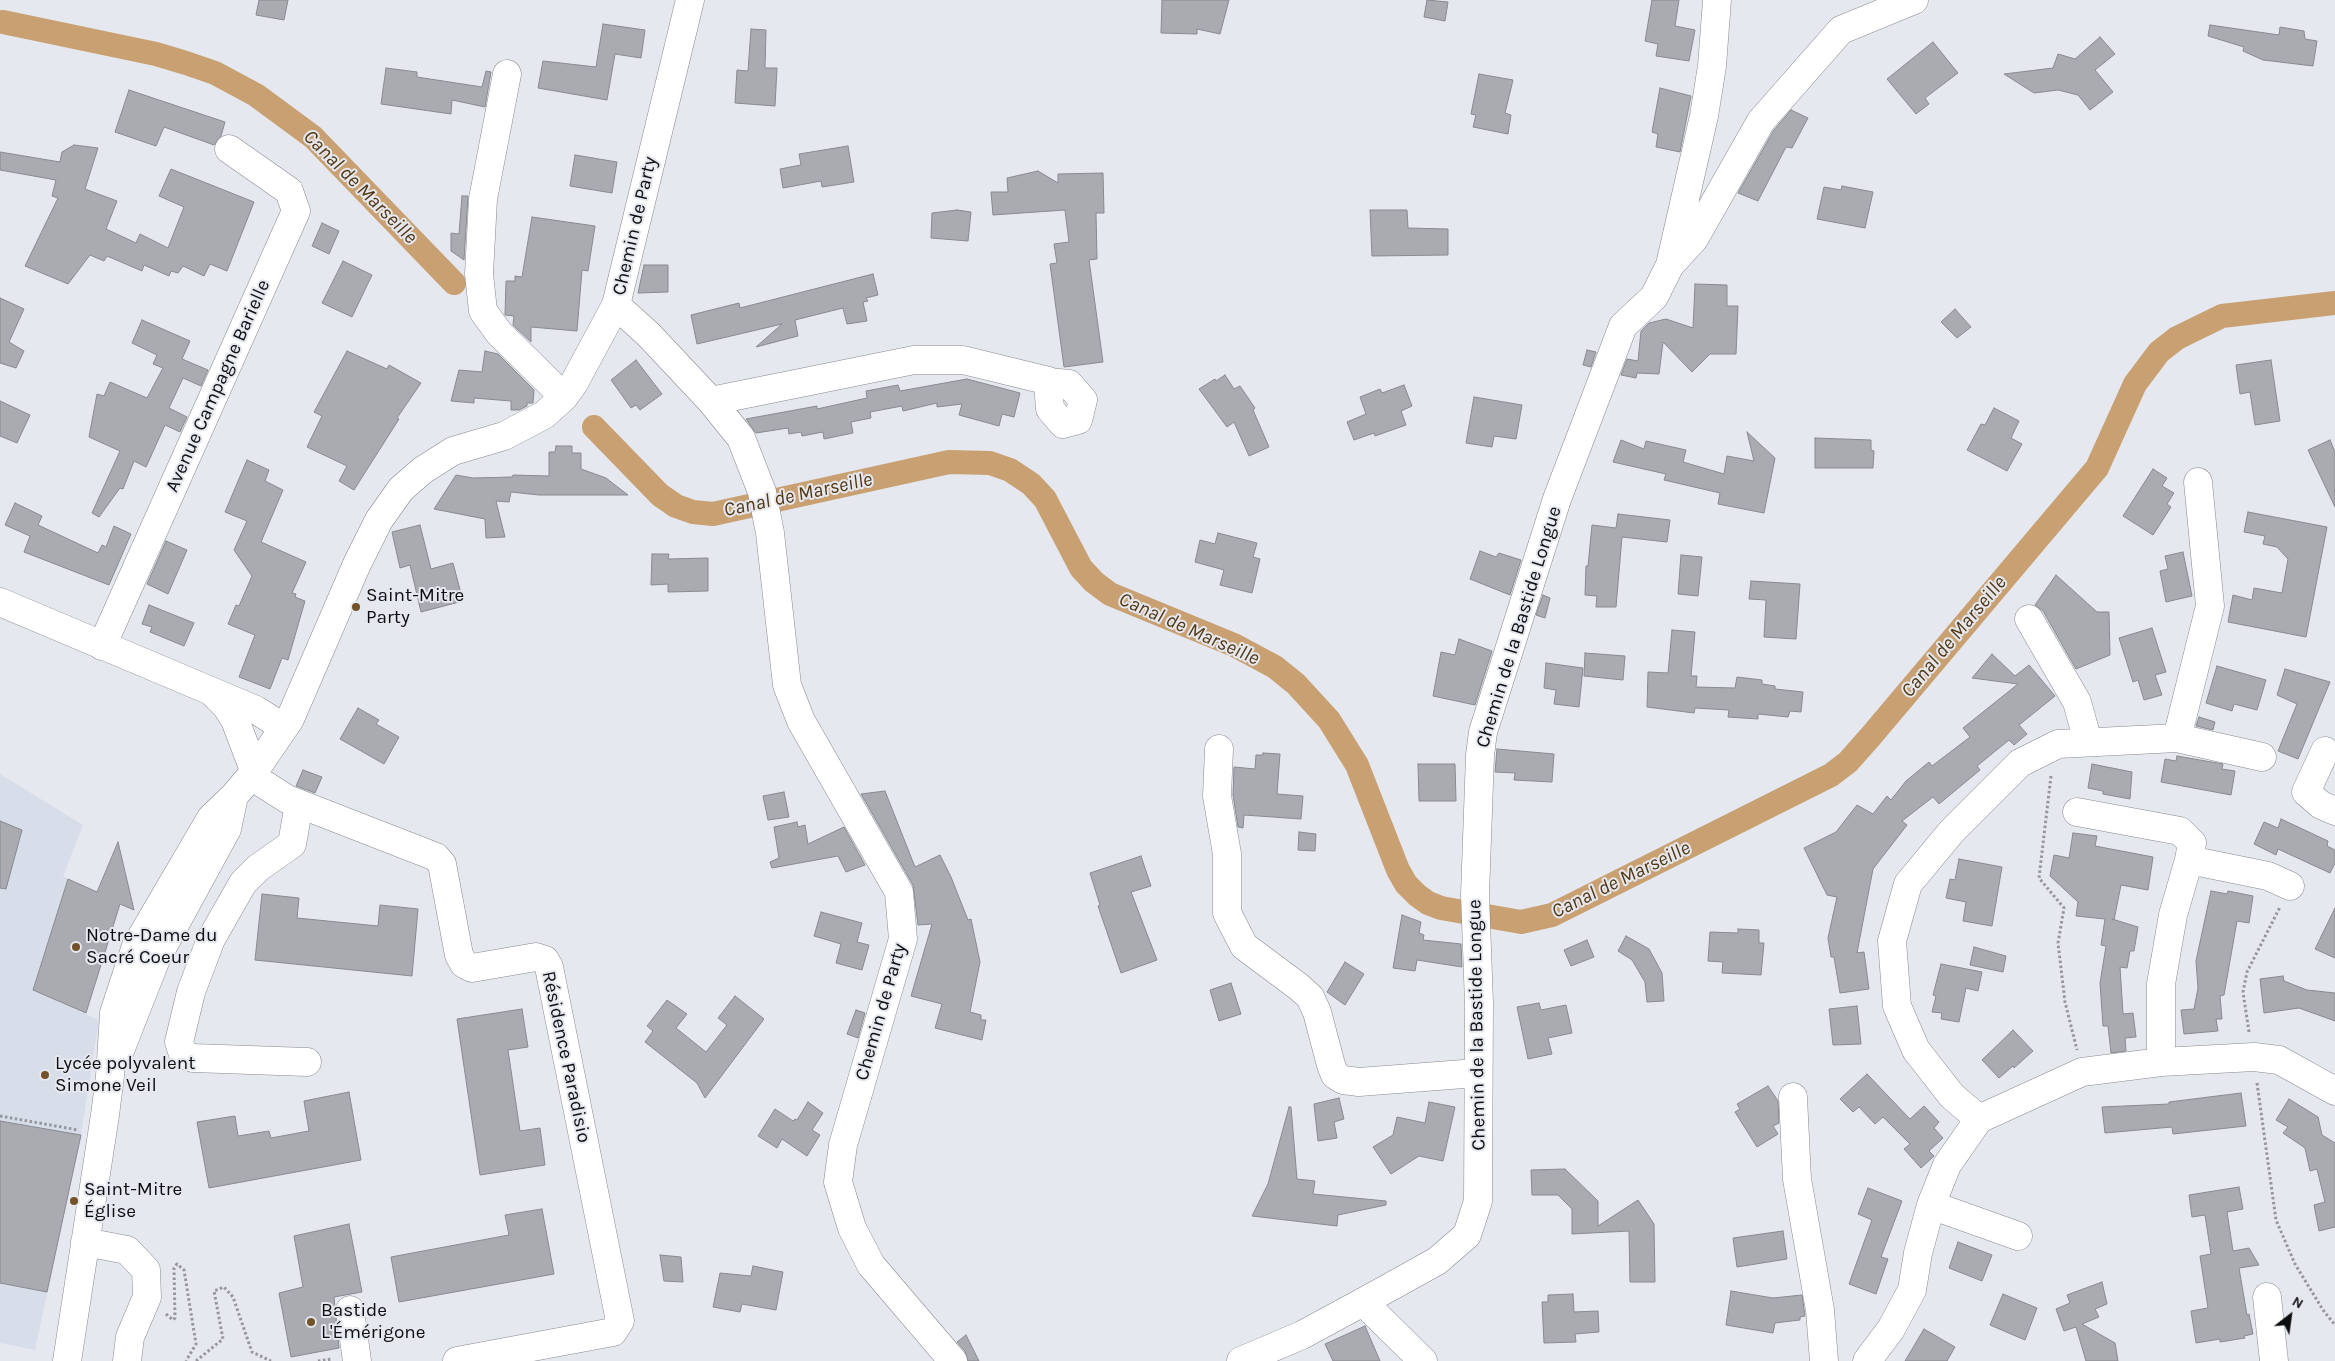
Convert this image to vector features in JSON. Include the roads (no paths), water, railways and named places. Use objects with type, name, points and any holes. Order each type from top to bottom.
[{"type":"street","name":"Chemin de Party","points":[[690,0],[616,305],[711,401],[742,438],[762,492],[770,533],[787,685],[801,721],[899,892],[903,939],[843,1145],[838,1182],[852,1228],[870,1266],[953,1361]]},
{"type":"street","name":"Chemin de la Bastide Longue","points":[[1241,1361],[1302,1335],[1363,1302],[1436,1261],[1467,1235],[1478,1201],[1479,1126],[1477,1074],[1479,1003],[1475,895],[1480,755],[1483,732],[1557,499],[1623,326],[1654,297],[1670,265],[1704,116],[1712,66],[1717,0]]},
{"type":"street","points":[[1670,265],[1694,239],[1761,121],[1841,30],[1914,0]]},
{"type":"street","points":[[507,74],[483,199],[479,274],[482,311],[499,333],[569,390]]},
{"type":"street","name":"Avenue Campagne Barielle","points":[[102,646],[296,211],[289,191],[229,149]]},
{"type":"street","points":[[67,1361],[110,1076],[156,959],[227,829],[234,796],[253,773],[290,719],[302,697],[357,564],[379,520],[400,489],[423,470],[453,451],[504,436],[544,415],[569,390],[616,305]]},
{"type":"street","points":[[711,401],[914,360],[963,360],[1048,382]]},
{"type":"street","points":[[2177,738],[2210,606],[2198,482]]},
{"type":"street","points":[[0,602],[256,710],[272,720],[281,730]]},
{"type":"street","points":[[2029,619],[2077,702],[2088,742]]},
{"type":"street","points":[[211,691],[226,706],[235,720],[249,754],[253,773]]},
{"type":"street","points":[[1979,1119],[1952,1096],[1916,1050],[1897,1006],[1892,941],[1908,884],[1952,831],[2020,763],[2058,744],[2177,738],[2262,757]]},
{"type":"street","points":[[1219,749],[1217,796],[1227,854],[1227,913],[1244,946],[1300,987],[1310,997],[1317,1012],[1331,1065],[1336,1076],[1342,1080],[1359,1082],[1477,1074]]},
{"type":"street","points":[[2325,751],[2306,792],[2321,804],[2335,811]]},
{"type":"street","name":"Résidence Paradisio","points":[[253,773],[299,804],[436,857],[442,864],[459,955],[464,964],[472,968],[536,957],[545,960],[549,967],[620,1321],[614,1332],[457,1361]]},
{"type":"street","points":[[299,804],[292,844],[258,868],[243,883],[211,939],[191,992],[179,1042],[184,1054],[193,1058],[306,1062]]},
{"type":"street","points":[[2077,812],[2180,831],[2192,843],[2173,915],[2162,984],[2161,1062]]},
{"type":"street","points":[[2189,860],[2268,876],[2290,886]]},
{"type":"street","points":[[1867,1361],[1891,1329],[1912,1290],[1918,1253],[1932,1205],[1948,1165],[1979,1119],[2082,1072],[2161,1062],[2254,1057],[2279,1060],[2335,1091]]},
{"type":"street","points":[[1793,1097],[1797,1179],[1820,1310],[1824,1361]]},
{"type":"street","points":[[1932,1205],[2018,1236]]},
{"type":"street","points":[[85,1242],[127,1250],[146,1270],[147,1297],[130,1337],[127,1361]]},
{"type":"street","points":[[2266,1297],[2274,1361]]},
{"type":"street","points":[[1363,1302],[1423,1361]]},
{"type":"street","points":[[350,1310],[357,1361]]},
{"type":"waterway","name":"Canal de Marseille","points":[[3,22],[156,54],[215,73],[256,95],[313,137],[454,283]]},
{"type":"waterway","name":"Canal de Marseille","points":[[594,427],[660,495],[676,506],[693,512],[713,514],[949,462],[990,463],[1010,470],[1031,484],[1045,499],[1081,568],[1094,582],[1110,594],[1234,645],[1275,667],[1296,684],[1329,720],[1357,765],[1398,870],[1406,884],[1417,895],[1428,903],[1441,908],[1521,922],[1552,915],[1831,775],[1848,762],[1871,736],[2097,468],[2135,384],[2159,352],[2177,338],[2222,316],[2335,303]]},
{"type":"place","name":"Saint-Mitre Party","points":[[356,607]]},
{"type":"place","name":"Notre-Dame du Sacré Coeur","points":[[76,947]]},
{"type":"place","name":"Lycée polyvalent Simone Veil","points":[[45,1075]]},
{"type":"place","name":"Saint-Mitre Église","points":[[74,1201]]},
{"type":"place","name":"Bastide L'Émérigone","points":[[311,1322]]}]
